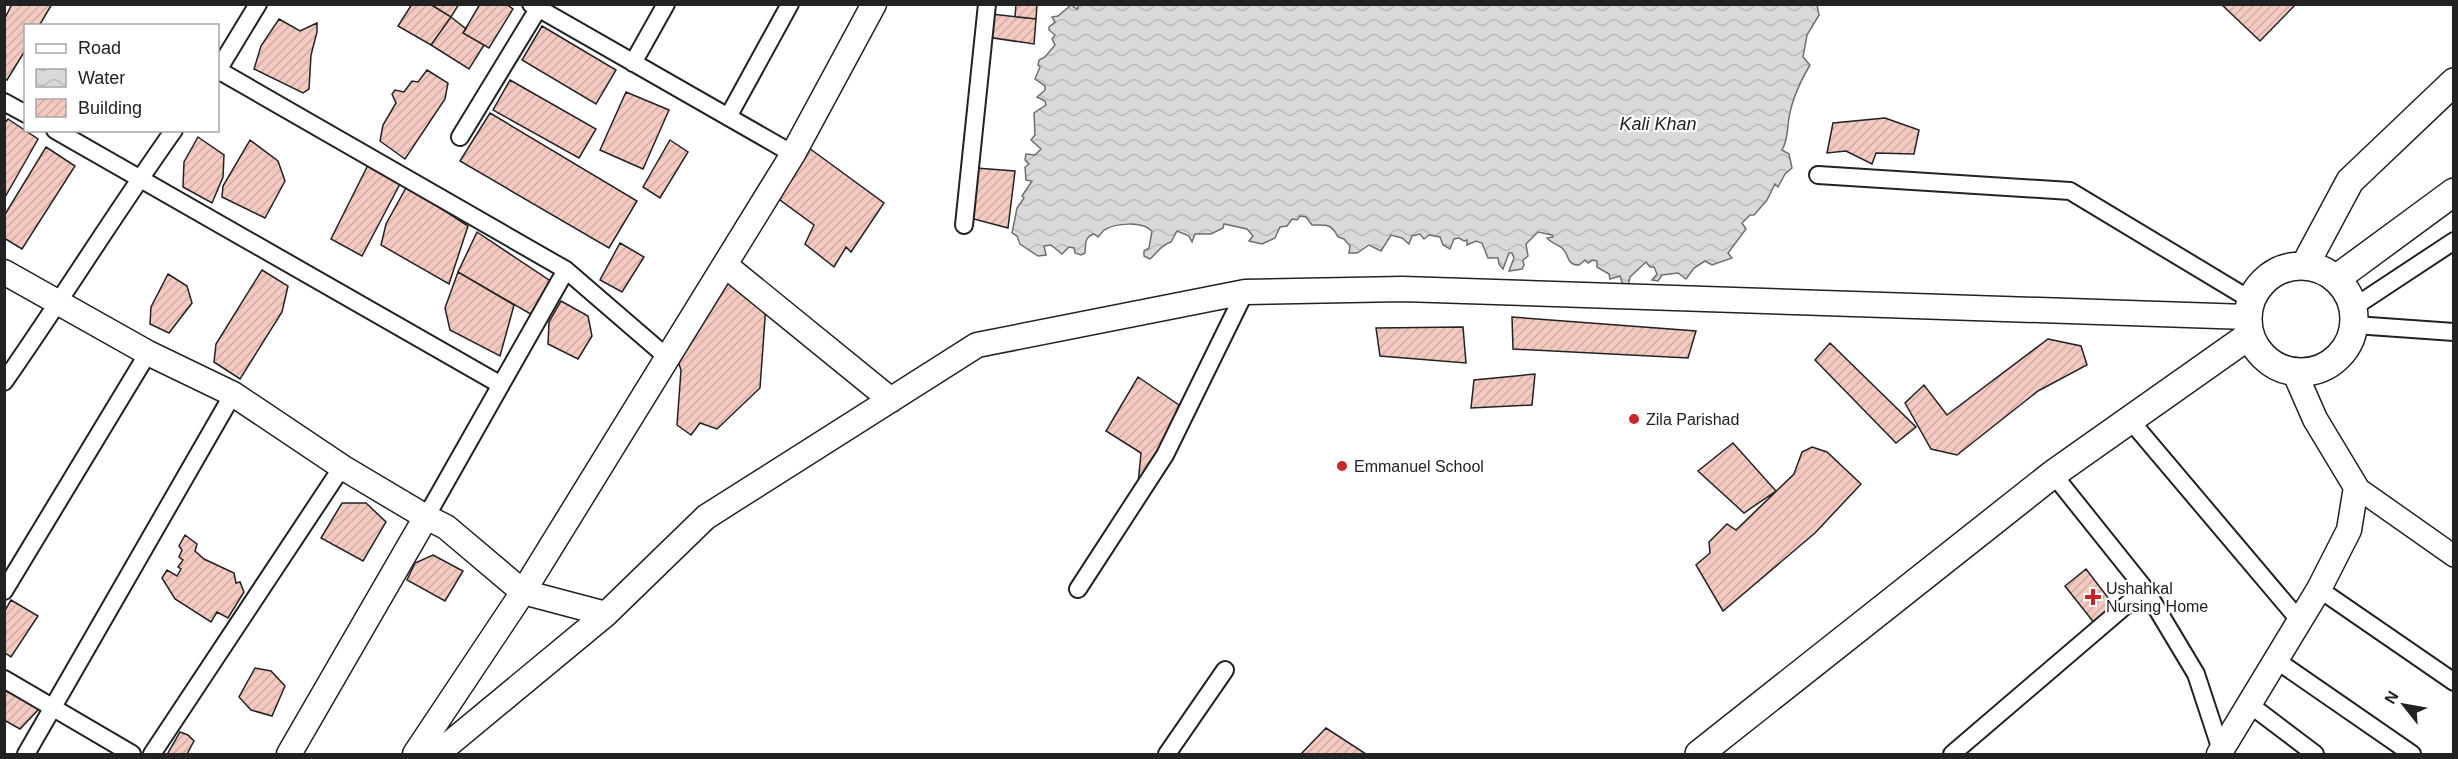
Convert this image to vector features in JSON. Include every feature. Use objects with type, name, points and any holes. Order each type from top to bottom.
[{"type":"highway","points":[[2306,264],[2350,181],[2454,82]]},
{"type":"highway","points":[[2337,278],[2454,192]]},
{"type":"highway","points":[[2306,264],[2322,268],[2337,278],[2355,316],[2339,358],[2324,368],[2306,373],[2288,371],[2271,364],[2258,351],[2249,318],[2259,285],[2272,273],[2288,266],[2306,264]]},
{"type":"highway","points":[[1700,754],[2054,474],[2130,420],[2249,318]]},
{"type":"main road","points":[[415,754],[523,592],[793,154],[874,4]]},
{"type":"main road","points":[[725,265],[891,400]]},
{"type":"main road","points":[[4,272],[148,353],[233,394],[342,467],[426,517],[446,526],[523,592],[606,614]]},
{"type":"main road","points":[[437,754],[606,614],[706,517],[977,345],[1245,292],[1402,289],[2249,318]]},
{"type":"main road","points":[[2219,753],[2319,590],[2349,530],[2356,487],[2315,419],[2294,372]]},
{"type":"main road","points":[[289,754],[426,517]]},
{"type":"street","points":[[219,68],[258,4]]},
{"type":"street","points":[[633,63],[666,4]]},
{"type":"street","points":[[728,117],[790,4]]},
{"type":"street","points":[[964,225],[987,4]]},
{"type":"street","points":[[460,137],[537,6],[793,154]]},
{"type":"street","points":[[219,71],[566,270],[668,358]]},
{"type":"street","points":[[4,102],[24,113]]},
{"type":"street","points":[[60,132],[501,385]]},
{"type":"street","points":[[4,382],[60,302],[140,177],[173,132]]},
{"type":"street","points":[[1818,175],[2070,191],[2249,318]]},
{"type":"street","points":[[2355,316],[2454,241]]},
{"type":"street","points":[[426,517],[566,270]]},
{"type":"street","points":[[1078,589],[1165,455],[1245,292]]},
{"type":"street","points":[[2355,316],[2454,332]]},
{"type":"street","points":[[4,591],[148,353]]},
{"type":"street","points":[[26,754],[233,394]]},
{"type":"street","points":[[2130,420],[2300,621]]},
{"type":"street","points":[[152,754],[342,467]]},
{"type":"street","points":[[2054,474],[2145,589],[2196,674],[2219,753]]},
{"type":"street","points":[[2356,487],[2454,556]]},
{"type":"street","points":[[1952,754],[2145,589]]},
{"type":"street","points":[[2319,590],[2454,682]]},
{"type":"street","points":[[2276,660],[2412,754]]},
{"type":"street","points":[[1167,754],[1225,670]]},
{"type":"street","points":[[4,679],[132,754]]},
{"type":"street","points":[[2249,704],[2315,754]]},
{"type":"water","name":"Kali Khan","points":[[1079,4],[1817,5],[1819,15],[1807,35],[1803,57],[1810,65],[1794,97],[1782,150],[1789,154],[1792,168],[1785,174],[1778,187],[1775,184],[1767,200],[1754,215],[1750,215],[1742,223],[1746,229],[1728,253],[1732,258],[1712,265],[1705,261],[1694,268],[1686,279],[1678,273],[1662,275],[1658,281],[1652,280],[1657,274],[1654,267],[1650,267],[1646,262],[1630,277],[1628,286],[1623,285],[1620,276],[1610,279],[1609,274],[1597,267],[1597,261],[1593,260],[1588,263],[1585,260],[1579,265],[1570,262],[1563,249],[1547,238],[1553,237],[1552,235],[1538,232],[1526,244],[1528,256],[1523,260],[1522,269],[1509,271],[1514,258],[1512,253],[1509,253],[1503,269],[1498,258],[1488,258],[1482,243],[1476,241],[1467,245],[1467,240],[1459,238],[1454,239],[1450,249],[1443,245],[1440,237],[1429,235],[1424,239],[1420,234],[1412,236],[1409,244],[1402,238],[1391,235],[1381,251],[1369,245],[1357,253],[1349,253],[1350,246],[1330,227],[1312,225],[1306,217],[1300,216],[1297,220],[1292,219],[1287,226],[1280,227],[1275,238],[1262,244],[1249,241],[1253,236],[1247,229],[1224,224],[1223,228],[1211,234],[1195,234],[1192,242],[1189,236],[1177,231],[1171,242],[1150,259],[1144,256],[1144,251],[1149,248],[1152,231],[1136,224],[1129,224],[1104,230],[1098,237],[1091,235],[1086,241],[1085,253],[1081,255],[1075,253],[1074,248],[1069,247],[1062,254],[1051,245],[1044,246],[1046,255],[1038,256],[1020,244],[1017,236],[1012,233],[1017,208],[1032,181],[1026,180],[1025,167],[1029,164],[1025,160],[1026,154],[1035,155],[1041,149],[1031,140],[1035,135],[1034,113],[1046,105],[1045,101],[1037,97],[1045,90],[1045,86],[1035,79],[1040,67],[1039,60],[1045,57],[1055,45],[1052,39],[1055,35],[1049,30],[1055,22],[1052,17],[1058,16],[1071,5],[1077,9]]},
{"type":"building","points":[[12,4],[52,4],[40,24],[24,24],[24,52],[7,80],[4,79],[5,18]]},
{"type":"building","points":[[412,4],[430,4],[451,17],[431,45],[398,26]]},
{"type":"building","points":[[430,4],[459,4],[451,17]]},
{"type":"building","points":[[480,4],[506,4],[513,9],[489,48],[463,33]]},
{"type":"building","points":[[1016,4],[1037,4],[1036,19],[1015,17]]},
{"type":"building","points":[[2221,4],[2296,4],[2260,41]]},
{"type":"building","points":[[991,14],[1036,19],[1034,44],[987,37]]},
{"type":"building","points":[[451,17],[466,29],[463,33],[484,45],[469,69],[431,45]]},
{"type":"building","points":[[279,19],[300,31],[317,23],[311,55],[309,89],[303,93],[254,69],[261,46]]},
{"type":"building","points":[[542,26],[616,70],[596,104],[522,60]]},
{"type":"building","points":[[427,70],[448,83],[445,99],[405,159],[380,141],[383,125],[396,103],[392,94],[395,90],[404,92],[412,81],[418,82]]},
{"type":"building","points":[[510,80],[596,129],[579,158],[493,110]]},
{"type":"building","points":[[626,92],[669,110],[643,169],[600,150]]},
{"type":"building","points":[[490,113],[637,201],[609,248],[460,161]]},
{"type":"building","points":[[1885,118],[1919,130],[1914,154],[1876,153],[1872,164],[1846,151],[1827,153],[1833,123]]},
{"type":"building","points":[[8,119],[24,130],[24,132],[38,139],[4,199],[4,124]]},
{"type":"building","points":[[198,137],[224,155],[223,177],[212,203],[183,187],[184,162]]},
{"type":"building","points":[[250,140],[278,161],[285,181],[265,218],[222,197],[223,186]]},
{"type":"building","points":[[670,140],[688,152],[660,198],[643,187]]},
{"type":"building","points":[[46,147],[75,166],[22,249],[4,238],[4,216]]},
{"type":"building","points":[[809,148],[884,203],[851,252],[846,247],[834,267],[805,244],[814,225],[776,197]]},
{"type":"building","points":[[370,161],[401,182],[362,256],[331,239]]},
{"type":"building","points":[[976,168],[1015,171],[1008,228],[970,218]]},
{"type":"building","points":[[407,186],[468,226],[449,284],[381,245],[386,224]]},
{"type":"building","points":[[477,232],[552,282],[534,316],[458,272]]},
{"type":"building","points":[[620,243],[644,257],[622,292],[600,280]]},
{"type":"building","points":[[262,270],[288,286],[282,312],[240,379],[214,362],[216,344]]},
{"type":"building","points":[[458,272],[514,305],[500,356],[450,330],[445,308]]},
{"type":"building","points":[[168,274],[187,286],[192,303],[169,333],[150,324],[151,307]]},
{"type":"building","points":[[724,278],[766,304],[760,388],[717,429],[700,423],[691,435],[677,425],[681,370],[676,355]]},
{"type":"building","points":[[561,301],[588,316],[592,336],[578,359],[548,344],[549,322]]},
{"type":"building","points":[[1512,317],[1696,331],[1688,358],[1513,349]]},
{"type":"building","points":[[1463,327],[1466,363],[1380,356],[1376,328]]},
{"type":"building","points":[[2048,339],[2081,346],[2087,365],[2038,391],[1957,455],[1931,449],[1905,403],[1924,385],[1947,415]]},
{"type":"building","points":[[1830,343],[1916,427],[1896,443],[1815,360]]},
{"type":"building","points":[[1535,374],[1532,405],[1471,408],[1474,380]]},
{"type":"building","points":[[1138,377],[1179,405],[1161,451],[1138,484],[1141,453],[1106,431]]},
{"type":"building","points":[[1733,443],[1776,491],[1744,513],[1698,471]]},
{"type":"building","points":[[1812,447],[1827,452],[1861,484],[1815,533],[1723,611],[1696,565],[1710,553],[1709,542],[1727,524],[1736,530],[1794,474],[1802,452]]},
{"type":"building","points":[[342,503],[366,503],[386,522],[363,561],[321,538]]},
{"type":"building","points":[[185,535],[197,544],[195,551],[204,559],[234,573],[236,583],[240,582],[244,592],[228,618],[217,612],[211,622],[175,599],[162,578],[167,570],[177,576],[181,569],[178,567],[183,560],[179,557],[182,550],[179,546]]},
{"type":"building","points":[[433,555],[463,571],[445,601],[407,580],[415,563]]},
{"type":"building","points":[[2086,569],[2116,608],[2095,624],[2065,586]]},
{"type":"building","points":[[11,600],[38,616],[11,657],[4,652],[4,612]]},
{"type":"building","points":[[255,668],[271,671],[285,686],[272,716],[251,710],[239,697]]},
{"type":"building","points":[[4,690],[40,708],[20,729],[4,720]]},
{"type":"building","points":[[1326,728],[1366,754],[1301,754]]},
{"type":"building","points":[[180,732],[188,735],[194,741],[187,754],[168,753]]},
{"type":"place","name":"Zila Parishad","points":[[1634,419]]},
{"type":"place","name":"Emmanuel School","points":[[1342,466]]},
{"type":"place","name":"Ushahkal Nursing Home","points":[[2093,597]]}]
